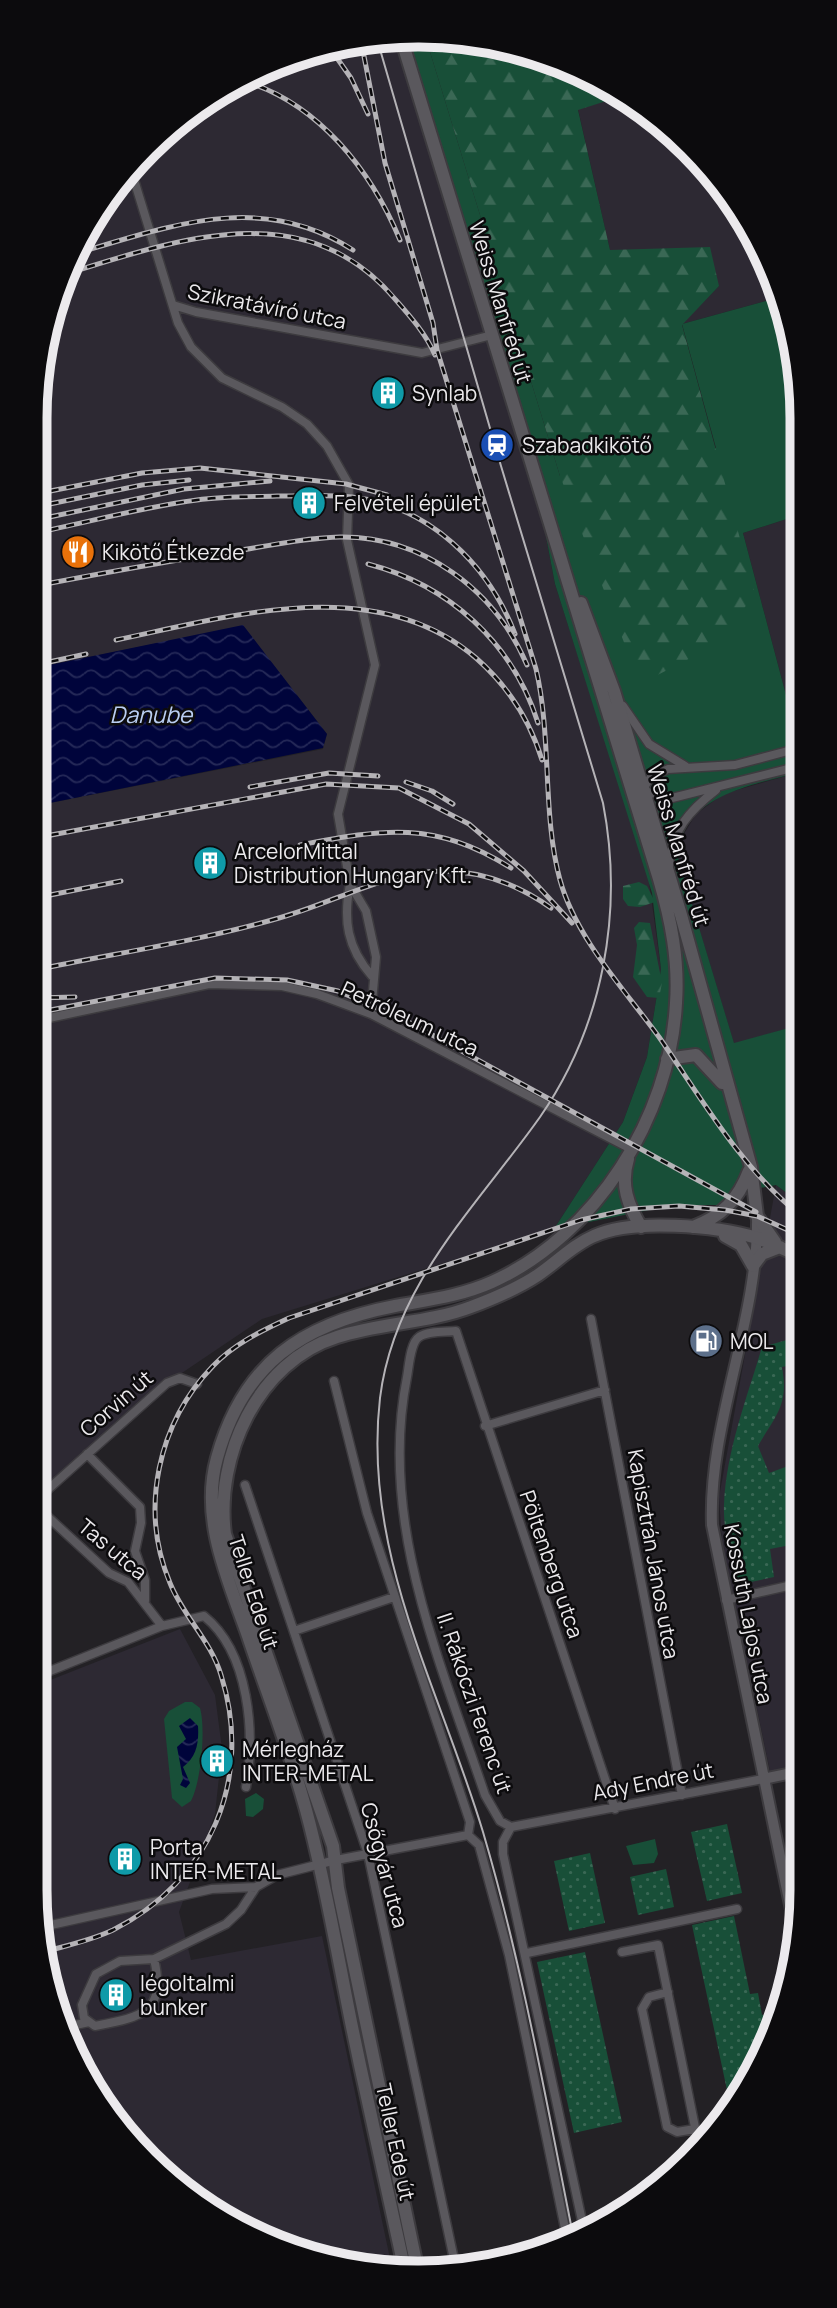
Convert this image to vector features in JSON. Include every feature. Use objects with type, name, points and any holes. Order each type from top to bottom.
[{"type":"main road","name":"Weiss Manfréd út","points":[[404,48],[568,573],[584,639],[668,910],[675,946],[676,1003],[667,1059],[647,1115],[631,1149]]},
{"type":"main road","name":"Weiss Manfréd út","points":[[568,573],[596,635],[669,875],[751,1167],[757,1216]]},
{"type":"main road","name":"Weiss Manfréd út","points":[[667,1059],[696,1055],[710,1067],[728,1092]]},
{"type":"main road","points":[[631,1149],[624,1183],[631,1209],[641,1227],[711,1230],[757,1238],[790,1252]]},
{"type":"main road","name":"Teller Ede út","points":[[403,2260],[305,1807],[219,1553],[213,1523],[211,1491],[215,1465],[237,1401],[259,1373],[277,1356],[323,1326],[364,1312],[455,1294],[486,1285],[518,1270],[582,1220],[631,1149]]},
{"type":"main road","points":[[689,1228],[718,1217],[736,1200],[751,1167]]},
{"type":"main road","points":[[757,1216],[766,1234],[780,1247]]},
{"type":"main road","name":"Teller Ede út","points":[[416,2261],[338,1888],[336,1860],[327,1825],[230,1550],[223,1514],[226,1468],[237,1435],[265,1389],[307,1352],[334,1338],[466,1309],[513,1290],[595,1235],[641,1227]]},
{"type":"main road","points":[[711,1230],[741,1245],[753,1266],[762,1254],[780,1247]]},
{"type":"street","name":"Szikratávíró utca","points":[[134,180],[173,305],[188,311],[422,353],[492,335]]},
{"type":"street","points":[[173,305],[187,340],[208,367],[230,384],[282,407],[307,424],[327,446],[348,482],[347,540],[375,665],[338,814],[350,884],[345,910],[355,957],[372,976]]},
{"type":"street","points":[[614,691],[649,744],[688,767]]},
{"type":"street","points":[[637,809],[642,790],[659,773],[688,767],[735,765],[790,751]]},
{"type":"street","points":[[624,771],[642,790],[672,799],[790,769]]},
{"type":"street","points":[[669,875],[670,851],[676,832],[696,806],[719,788]]},
{"type":"street","points":[[350,884],[366,911],[376,957],[372,976],[371,1014]]},
{"type":"street","name":"Petróleum utca","points":[[47,1018],[209,984],[282,986],[317,994],[371,1014],[631,1149]]},
{"type":"street","name":"Kossuth Lajos utca","points":[[757,1216],[753,1266],[711,1505],[714,1546],[789,1903]]},
{"type":"street","name":"Kapisztrán János utca","points":[[592,1319],[682,1796]]},
{"type":"street","name":"Pöltenberg utca","points":[[456,1331],[485,1426],[615,1808]]},
{"type":"street","name":"II. Rákóczi Ferenc út","points":[[456,1331],[421,1335],[416,1340],[401,1422],[401,1506],[418,1589],[485,1795],[500,1821],[511,1827]]},
{"type":"street","name":"Corvin út","points":[[47,1492],[167,1383],[180,1378],[197,1384]]},
{"type":"street","name":"II. Rákóczi Ferenc út","points":[[334,1381],[367,1513],[470,1822],[467,1835],[479,1845],[509,1955],[565,2230]]},
{"type":"street","points":[[485,1426],[605,1390]]},
{"type":"street","points":[[88,1454],[140,1507],[141,1523],[135,1551],[145,1580],[145,1601]]},
{"type":"street","name":"Csőgyár utca","points":[[245,1485],[368,1854],[454,2259]]},
{"type":"street","name":"Tas utca","points":[[47,1514],[109,1573],[128,1582],[162,1626]]},
{"type":"street","points":[[726,1600],[790,1585]]},
{"type":"street","points":[[294,1631],[394,1597]]},
{"type":"street","points":[[47,1672],[162,1626],[204,1616],[223,1636],[247,1699],[251,1741],[246,1787]]},
{"type":"street","name":"Ady Endre út","points":[[511,1827],[790,1773]]},
{"type":"street","points":[[511,1827],[503,1842],[503,1854],[527,1953],[582,2222]]},
{"type":"street","points":[[49,1925],[212,1889],[256,1887],[277,1875],[319,1864],[467,1835]]},
{"type":"street","points":[[154,1959],[157,1996],[147,2012],[95,2026],[82,2014],[82,2005],[96,1974],[120,1961],[154,1959],[226,1924],[241,1910],[256,1887]]},
{"type":"street","points":[[527,1953],[737,1909]]},
{"type":"street","points":[[622,1952],[658,1945],[697,2136]]},
{"type":"street","points":[[668,1993],[649,1997],[642,2009],[667,2127],[677,2132],[695,2129]]},
{"type":"street","points":[[73,2025],[89,2022]]},
{"type":"shaded area","points":[[404,48],[534,474],[555,584],[648,875],[661,969],[647,1057],[623,1122],[554,1229],[262,1319],[167,1383],[47,1490],[47,804],[323,749],[327,734],[243,626],[47,666],[47,418],[50,370],[60,322],[86,254],[110,212],[139,174],[192,124],[233,97],[299,67],[346,54]]},
{"type":"shaded area","points":[[609,100],[645,124],[681,156],[727,212],[751,254],[770,300],[682,324],[719,286],[610,250],[578,109]]},
{"type":"shaded area","points":[[790,518],[790,710],[743,533]]},
{"type":"shaded area","points":[[790,775],[790,1028],[734,1044],[678,859],[679,842],[696,814],[723,794]]},
{"type":"shaded area","points":[[776,1185],[790,1196],[790,1772],[771,1776],[722,1542],[719,1497]]},
{"type":"shaded area","points":[[180,1629],[215,1695],[222,1749],[215,1814],[179,1912],[191,1960],[322,1936],[390,2260],[346,2254],[299,2241],[254,2222],[212,2198],[174,2169],[139,2134],[97,2075],[67,2009],[50,1938],[47,1890],[47,1681]]},
{"type":"green space","points":[[429,47],[560,476],[716,448],[682,324],[770,300],[787,370],[790,518],[743,533],[790,710],[790,774],[740,789],[705,807],[691,820],[682,837],[678,858],[734,1043],[790,1028],[790,1196],[776,1185],[730,1194],[720,1205],[674,1205],[554,1229],[623,1122],[647,1057],[661,969],[652,893],[555,584],[534,474],[404,48]]},
{"type":"green space","points":[[429,47],[467,50],[515,60],[561,76],[609,100],[578,110],[610,250],[710,247],[719,286],[682,325],[755,594],[716,645],[640,684],[560,476]]},
{"type":"green space","points":[[639,882],[647,886],[655,902],[640,907],[628,906],[623,899],[623,886]]},
{"type":"green space","points":[[639,922],[650,923],[662,983],[659,998],[647,997],[633,977],[637,945],[634,928]]},
{"type":"green space","points":[[790,1339],[790,1365],[782,1367],[782,1401],[758,1446],[769,1473],[790,1465],[790,1545],[770,1549],[774,1577],[737,1585],[725,1525],[726,1485],[733,1445],[762,1347]]},
{"type":"green space","points":[[185,1702],[192,1702],[200,1708],[202,1742],[195,1792],[191,1801],[182,1807],[172,1798],[164,1719],[169,1711]]},
{"type":"green space","points":[[256,1793],[264,1799],[263,1809],[253,1817],[246,1816],[245,1799]]},
{"type":"green space","points":[[727,1824],[742,1893],[707,1901],[691,1832]]},
{"type":"green space","points":[[655,1839],[658,1854],[654,1863],[633,1865],[626,1846]]},
{"type":"green space","points":[[590,1853],[605,1923],[569,1931],[554,1861]]},
{"type":"green space","points":[[666,1869],[674,1907],[638,1915],[630,1877]]},
{"type":"green space","points":[[734,1916],[750,1994],[758,1993],[762,2015],[768,2014],[751,2054],[728,2095],[692,1925]]},
{"type":"green space","points":[[585,1952],[622,2122],[574,2133],[537,1962]]},
{"type":"water","name":"Danube","points":[[243,625],[327,734],[323,748],[47,804],[47,666]]},
{"type":"water","points":[[190,1718],[198,1726],[198,1738],[194,1754],[183,1767],[190,1783],[186,1788],[180,1785],[183,1779],[177,1747],[186,1739],[179,1726]]},
{"type":"tram line","points":[[380,49],[501,466],[603,803],[609,844],[611,885],[603,967],[579,1045],[562,1082],[540,1117],[465,1215],[420,1282],[388,1357],[380,1398],[377,1455],[382,1511],[393,1566],[409,1620],[483,1832],[510,1932],[533,2032],[571,2227]]},
{"type":"railway","points":[[363,51],[385,163],[433,323],[437,350],[536,669],[544,721],[554,855],[567,901],[589,943],[659,1037],[724,1132],[741,1155],[790,1206]]},
{"type":"railway","points":[[336,57],[351,78],[368,114]]},
{"type":"railway","points":[[256,85],[296,105],[339,142],[374,189],[400,240]]},
{"type":"railway","points":[[88,250],[185,224],[253,218],[286,222],[320,232],[353,250]]},
{"type":"railway","points":[[79,270],[156,247],[199,238],[242,234],[283,236],[323,246],[360,267],[395,299],[422,333],[435,355]]},
{"type":"railway","points":[[47,492],[142,473],[200,468],[346,484],[387,495]]},
{"type":"railway","points":[[47,505],[142,485],[189,480]]},
{"type":"railway","points":[[47,518],[184,489],[270,481]]},
{"type":"railway","points":[[47,530],[156,507],[217,498],[333,496],[380,503],[406,512],[430,526],[472,562],[489,584],[515,634]]},
{"type":"railway","points":[[47,584],[297,541],[340,537],[371,539],[400,546],[453,572],[476,591],[496,613],[527,665]]},
{"type":"railway","points":[[368,564],[425,586],[474,621],[495,643],[512,667],[527,694],[538,723]]},
{"type":"railway","points":[[116,640],[255,612],[349,608],[394,616],[437,632],[488,669],[508,692],[524,718],[542,760]]},
{"type":"railway","points":[[47,662],[86,654]]},
{"type":"railway","points":[[250,787],[329,773],[378,776]]},
{"type":"railway","points":[[406,782],[432,791],[453,804]]},
{"type":"railway","points":[[47,836],[326,784],[399,788],[469,824],[524,871],[572,923]]},
{"type":"railway","points":[[300,845],[358,835],[408,832],[457,842],[511,868]]},
{"type":"railway","points":[[47,968],[249,926],[299,912],[380,882],[421,873],[442,871],[485,877],[513,886],[551,908]]},
{"type":"railway","points":[[47,896],[121,881]]},
{"type":"railway","points":[[47,1011],[215,978],[287,980],[338,991],[403,1019],[756,1212]]},
{"type":"railway","points":[[47,998],[75,997]]},
{"type":"railway","points":[[52,1950],[113,1930],[147,1909],[175,1884],[198,1855],[216,1823],[227,1788],[232,1752],[230,1714],[221,1675],[211,1651],[182,1607],[170,1583],[161,1555],[155,1497],[167,1440],[179,1414],[194,1389],[221,1358],[248,1339],[289,1318],[581,1220],[631,1209],[679,1206],[757,1216],[790,1231]]},
{"type":"place","name":"Synlab","points":[[388,393]]},
{"type":"place","name":"Szabadkikötő","points":[[497,445]]},
{"type":"place","name":"Felvételi épület","points":[[309,503]]},
{"type":"place","name":"Kikötő Étkezde","points":[[78,552]]},
{"type":"place","name":"ArcelorMittal Distribution Hungary Kft.","points":[[210,863]]},
{"type":"place","name":"MOL","points":[[706,1341]]},
{"type":"place","name":"Mérlegház INTER-METAL","points":[[217,1761]]},
{"type":"place","name":"Porta INTER-METAL","points":[[125,1859]]},
{"type":"place","name":"légoltalmi bunker","points":[[116,1995]]}]
